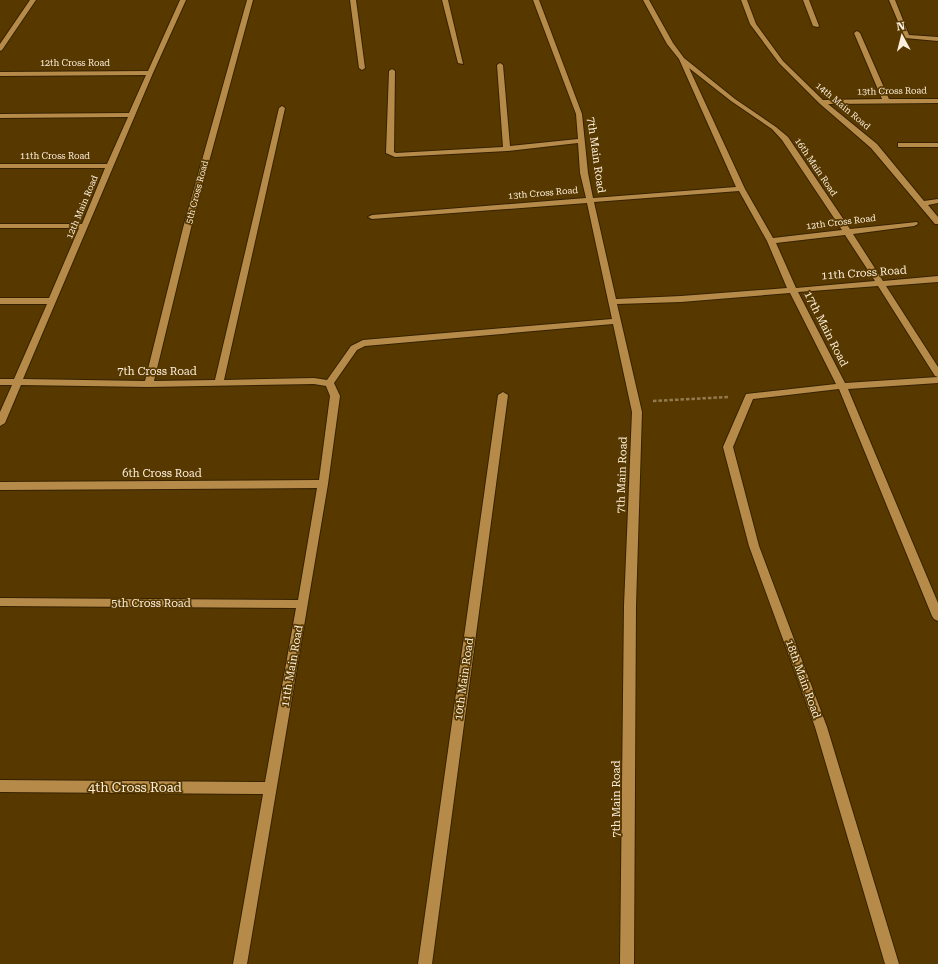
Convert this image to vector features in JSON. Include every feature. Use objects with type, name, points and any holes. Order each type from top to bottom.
[{"type":"street","points":[[0,49],[33,0]]},
{"type":"street","name":"12th Main Road","points":[[0,423],[150,72],[183,0]]},
{"type":"street","name":"5th Cross Road","points":[[149,384],[190,221],[250,0]]},
{"type":"street","points":[[353,0],[362,68]]},
{"type":"street","points":[[445,0],[461,63]]},
{"type":"street","name":"7th Main Road","points":[[536,0],[579,114],[584,173],[637,412],[630,606],[626,964]]},
{"type":"street","name":"16th Main Road","points":[[646,0],[670,44],[682,59],[733,100],[774,128],[785,139],[847,231],[938,374]]},
{"type":"street","name":"14th Main Road","points":[[744,0],[753,24],[781,62],[821,102],[868,140],[938,222]]},
{"type":"street","points":[[806,0],[816,26]]},
{"type":"street","points":[[892,0],[907,37],[938,39]]},
{"type":"street","points":[[857,33],[886,101]]},
{"type":"street","name":"17th Main Road","points":[[682,59],[741,189],[770,241],[792,289],[842,386],[938,616]]},
{"type":"street","points":[[500,65],[507,149]]},
{"type":"street","points":[[392,71],[390,153],[396,155],[507,149],[581,142]]},
{"type":"street","name":"12th Cross Road","points":[[0,74],[150,72]]},
{"type":"street","name":"13th Cross Road","points":[[821,102],[938,101]]},
{"type":"street","points":[[219,383],[282,108]]},
{"type":"street","points":[[0,116],[132,115]]},
{"type":"street","points":[[902,146],[938,144]]},
{"type":"street","name":"11th Cross Road","points":[[0,166],[111,166]]},
{"type":"street","name":"13th Cross Road","points":[[372,217],[590,199],[741,189]]},
{"type":"street","points":[[923,203],[938,202]]},
{"type":"street","name":"12th Cross Road","points":[[770,241],[914,224]]},
{"type":"street","points":[[0,226],[85,226]]},
{"type":"street","name":"11th Cross Road","points":[[612,302],[681,299],[792,289],[938,279]]},
{"type":"street","points":[[0,301],[53,301]]},
{"type":"street","points":[[329,384],[354,348],[363,343],[617,321]]},
{"type":"street","points":[[749,396],[842,386],[938,380]]},
{"type":"street","name":"7th Cross Road","points":[[0,382],[149,384],[314,381],[329,384]]},
{"type":"street","name":"11th Main Road","points":[[240,964],[323,484],[335,396],[329,384]]},
{"type":"street","name":"10th Main Road","points":[[425,964],[503,395]]},
{"type":"street","name":"18th Main Road","points":[[749,396],[728,447],[754,546],[820,727],[892,964]]},
{"type":"street","name":"6th Cross Road","points":[[0,486],[323,484]]},
{"type":"street","name":"5th Cross Road","points":[[0,602],[302,604]]},
{"type":"street","name":"4th Cross Road","points":[[0,786],[271,788]]},
{"type":"path","points":[[635,402],[749,396]]}]
